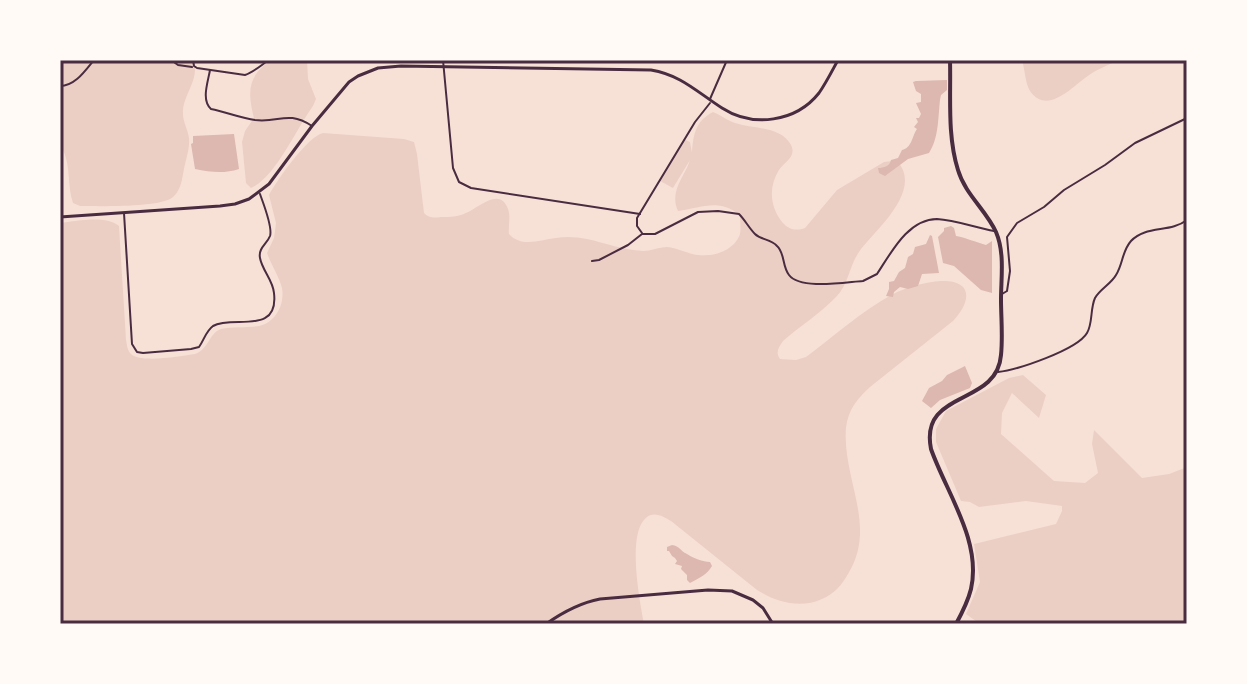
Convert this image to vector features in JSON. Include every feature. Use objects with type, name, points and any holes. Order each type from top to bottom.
[{"type":"main road","points":[[950,60],[951,131],[958,171],[996,232],[1001,253],[1002,347],[997,373],[978,391],[946,406],[931,429],[931,449],[954,497],[969,544],[973,570],[971,590],[956,624]]},
{"type":"street","points":[[60,86],[68,86],[94,60]]},
{"type":"street","points":[[171,60],[178,65],[245,75],[269,60]]},
{"type":"street","points":[[193,60],[194,66]]},
{"type":"street","points":[[443,60],[453,168],[459,182],[471,188],[640,214]]},
{"type":"street","points":[[618,69],[619,60]]},
{"type":"street","points":[[642,234],[637,218],[711,100],[727,60]]},
{"type":"street","points":[[60,217],[235,204],[269,184],[341,90],[368,71],[390,67],[651,70],[665,72],[732,114],[750,119],[778,118],[808,104],[819,93],[838,60]]},
{"type":"street","points":[[210,70],[206,99],[211,109],[259,120],[291,117],[312,126]]},
{"type":"street","points":[[1001,294],[1007,291],[1010,271],[1007,237],[1017,223],[1135,143],[1187,118]]},
{"type":"street","points":[[124,213],[132,344],[137,352],[143,353],[191,349],[199,347],[208,330],[217,324],[259,321],[271,312],[274,288],[260,260],[260,253],[271,228],[260,192]]},
{"type":"street","points":[[592,261],[628,245],[642,234],[655,234],[698,212],[735,213],[757,237],[776,245],[791,278],[815,284],[870,278],[877,274],[906,232],[930,220],[996,232]]},
{"type":"street","points":[[997,373],[1019,369],[1080,341],[1089,329],[1095,298],[1115,277],[1130,242],[1148,231],[1175,227],[1187,220]]},
{"type":"street","points":[[546,624],[584,602],[708,590],[732,591],[742,595],[763,608],[773,624]]},
{"type":"shaded area","points":[[60,60],[193,60],[195,74],[183,107],[188,150],[181,184],[173,197],[166,201],[129,206],[80,206],[73,203],[67,163],[60,149]]},
{"type":"shaded area","points":[[271,60],[307,60],[308,79],[316,99],[269,174],[251,188],[246,183],[242,142],[254,118],[251,85],[258,72]]},
{"type":"shaded area","points":[[1022,60],[1120,60],[1093,73],[1059,97],[1044,100],[1030,91]]},
{"type":"shaded area","points":[[947,80],[929,153],[908,159],[885,176],[879,173],[878,168],[898,158],[902,150],[908,147],[917,129],[914,127],[918,122],[916,118],[921,114],[916,103],[921,102],[921,94],[916,91],[913,82]]},
{"type":"shaded area","points":[[713,112],[735,123],[774,131],[791,145],[791,156],[775,177],[772,197],[775,211],[783,223],[796,230],[805,228],[837,190],[884,162],[898,162],[904,174],[905,186],[901,198],[859,252],[840,292],[824,309],[783,341],[778,352],[780,359],[806,357],[870,308],[904,289],[941,281],[959,284],[966,294],[963,307],[953,321],[870,387],[851,410],[846,428],[846,447],[857,502],[860,538],[848,574],[834,592],[805,604],[772,598],[757,590],[671,521],[653,515],[641,525],[637,537],[638,584],[644,624],[60,624],[60,223],[99,220],[119,226],[126,340],[130,353],[151,359],[195,354],[221,329],[259,326],[270,321],[278,312],[282,288],[267,253],[276,223],[269,195],[293,160],[309,142],[323,133],[414,142],[424,213],[429,217],[460,215],[488,200],[500,199],[509,212],[509,234],[519,241],[575,237],[636,250],[667,247],[704,255],[722,252],[733,245],[740,234],[740,215],[717,205],[678,211],[676,191],[690,160],[673,188],[660,181],[684,139],[690,142],[692,153],[699,124]]},
{"type":"shaded area","points":[[234,134],[239,169],[217,172],[195,169],[191,144],[193,136]]},
{"type":"shaded area","points":[[951,226],[956,236],[986,245],[992,241],[992,293],[981,290],[954,266],[943,263],[938,237],[944,228]]},
{"type":"shaded area","points":[[930,235],[939,273],[922,274],[918,286],[908,289],[900,287],[893,297],[886,296],[889,282],[894,281],[905,268],[915,247],[926,244]]},
{"type":"shaded area","points":[[965,366],[972,383],[970,388],[940,400],[931,408],[922,401],[929,388]]},
{"type":"shaded area","points":[[1023,375],[1046,395],[1039,418],[1012,393],[1002,413],[1001,434],[1054,481],[1085,483],[1098,473],[1092,444],[1094,430],[1142,478],[1169,474],[1187,467],[1187,624],[980,624],[966,614],[980,582],[974,544],[1056,524],[1062,506],[1026,501],[979,507],[961,501],[936,442],[936,429],[946,411],[1009,378]]},
{"type":"shaded area","points":[[672,545],[695,558],[710,562],[712,566],[690,583],[682,566],[675,564],[677,561],[667,551],[667,547]]}]
